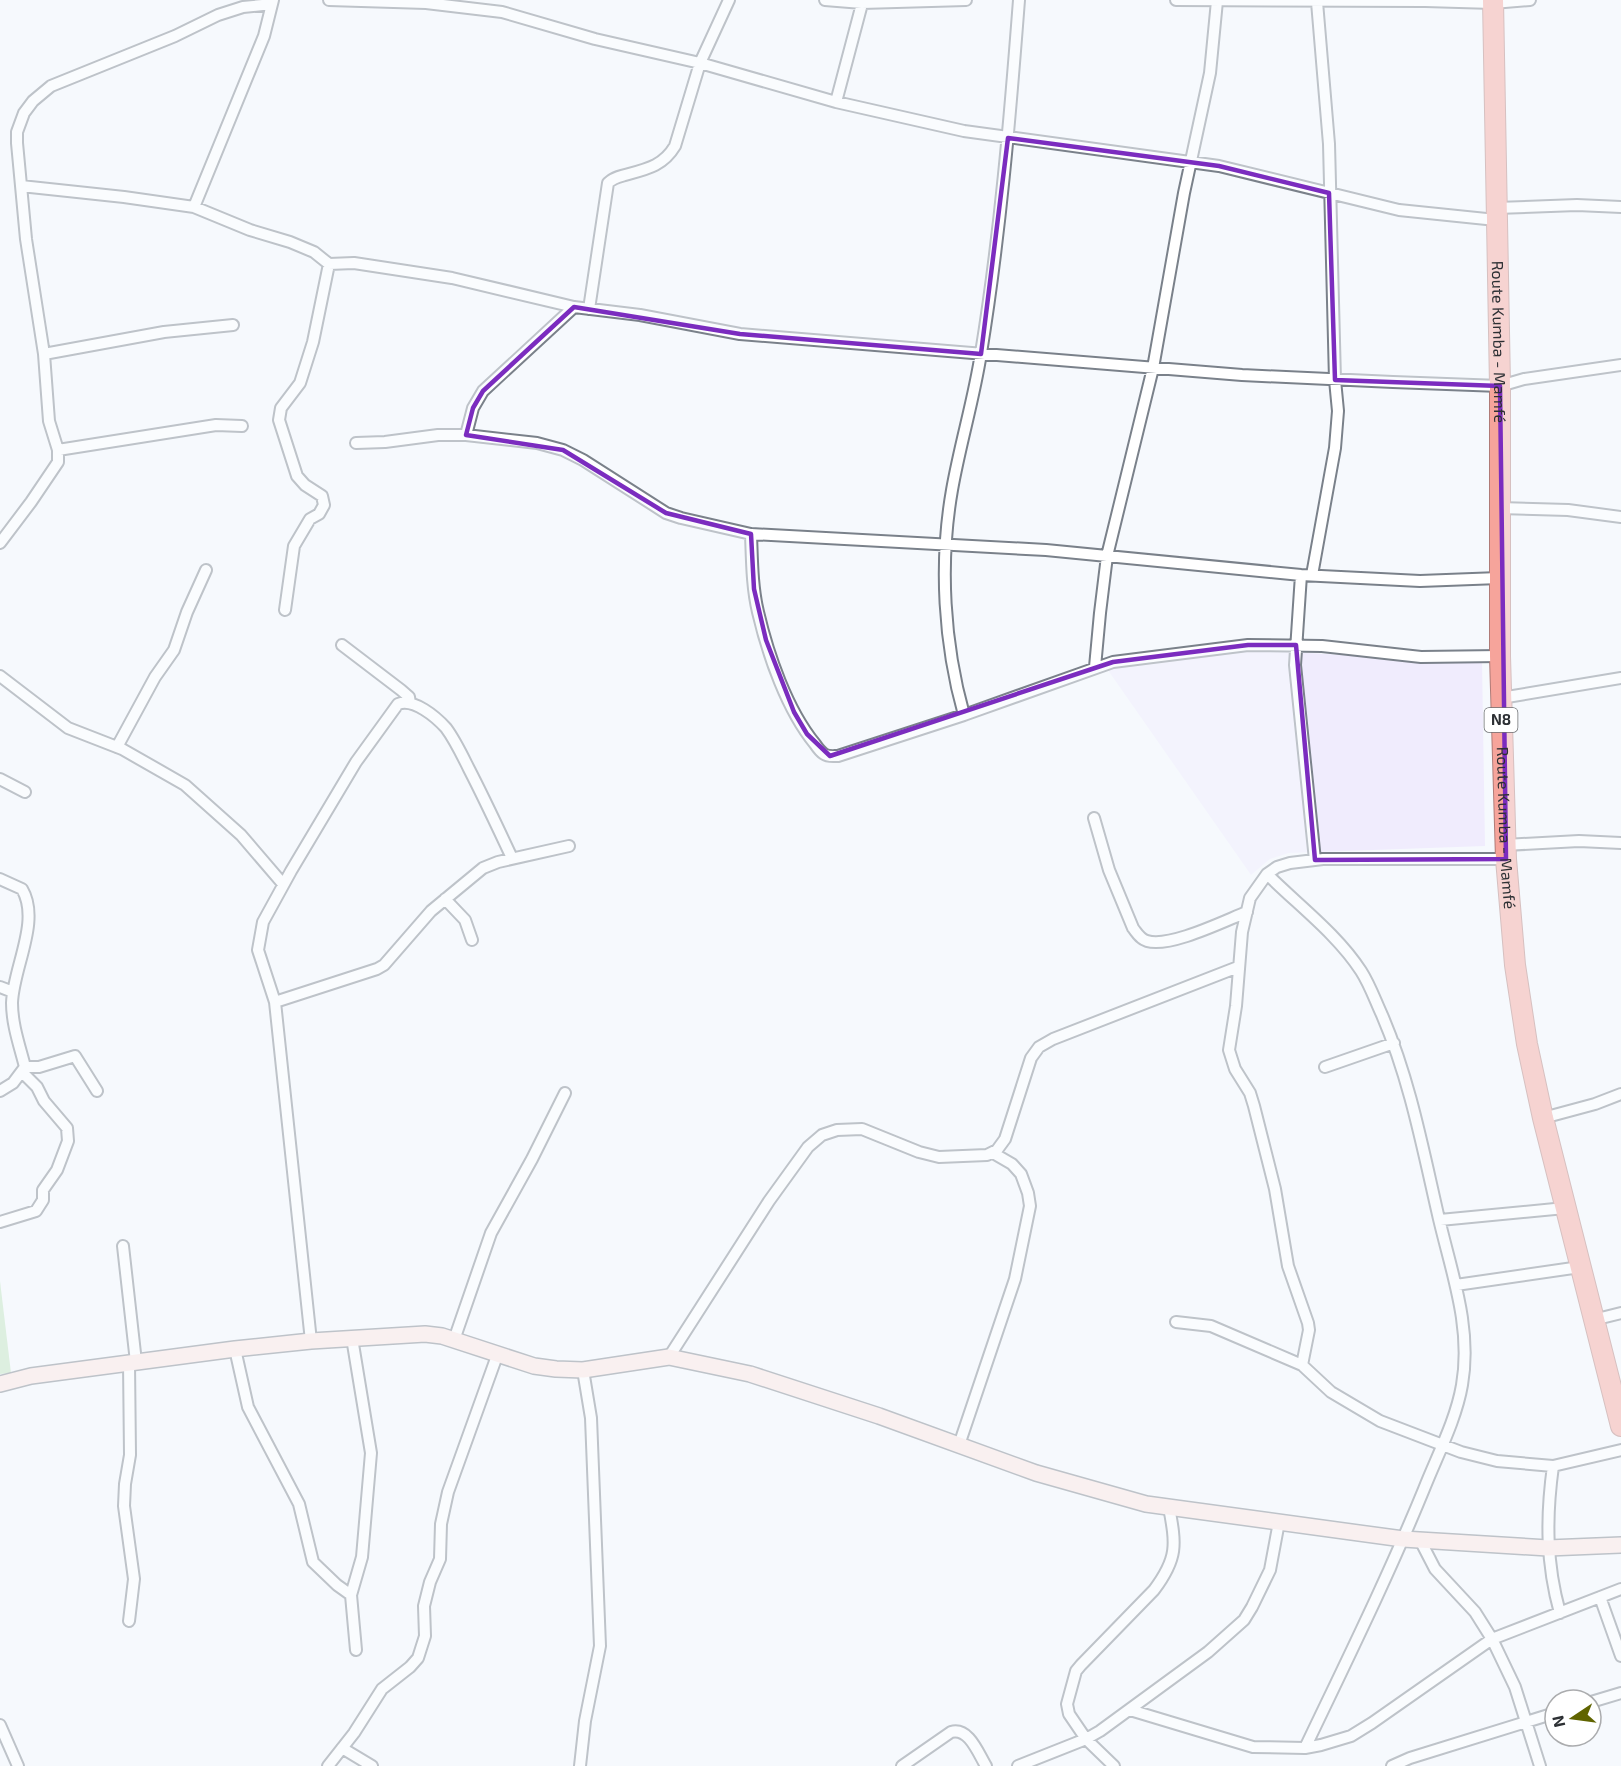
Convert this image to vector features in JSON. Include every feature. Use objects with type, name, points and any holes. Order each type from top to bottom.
[{"type":"highway","name":"Route Kumba - Mamfé","points":[[1493,2],[1500,386],[1500,656],[1506,852],[1515,966],[1527,1044],[1543,1118],[1621,1426]]},
{"type":"main road","points":[[0,1384],[31,1376],[235,1349],[311,1341],[425,1334],[454,1340],[534,1366],[556,1369],[584,1370],[669,1357],[750,1374],[879,1416],[1036,1473],[1146,1504],[1403,1539],[1548,1548],[1621,1545]]},
{"type":"street","points":[[329,0],[426,3],[502,12],[595,39],[700,63],[836,102],[964,131],[1219,166],[1399,210],[1496,214],[1577,205],[1621,207]]},
{"type":"street","points":[[589,309],[608,183],[612,179],[647,169],[668,157],[675,146],[700,63],[729,0]]},
{"type":"street","points":[[825,0],[966,0]]},
{"type":"street","points":[[964,715],[953,672],[948,636],[945,543],[952,491],[981,354],[1008,138],[1018,0]]},
{"type":"street","points":[[1176,0],[1317,2],[1530,0]]},
{"type":"street","points":[[836,102],[863,1]]},
{"type":"street","points":[[1095,668],[1107,556],[1153,368],[1210,73],[1217,1]]},
{"type":"street","points":[[0,543],[58,462],[58,450],[49,421],[44,354],[26,239],[17,132],[24,114],[33,101],[51,86],[174,36],[218,15],[243,7],[273,2],[264,36],[194,207]]},
{"type":"street","points":[[1315,860],[1296,675],[1296,645],[1307,575],[1335,448],[1338,411],[1335,380],[1329,144],[1317,2]]},
{"type":"street","points":[[21,186],[194,207],[250,230],[306,249],[329,264],[354,263],[452,278],[574,307],[640,315],[740,334],[1242,375],[1500,386],[1535,378],[1621,365]]},
{"type":"street","points":[[285,610],[294,546],[310,519],[319,514],[324,505],[322,496],[305,485],[297,476],[279,420],[281,408],[300,383],[313,342],[329,264]]},
{"type":"street","points":[[466,435],[473,408],[483,391],[574,307]]},
{"type":"street","points":[[44,354],[164,332],[233,325]]},
{"type":"street","points":[[58,450],[216,425],[242,426]]},
{"type":"street","points":[[356,443],[385,442],[426,435],[466,435],[537,443],[563,450],[583,460],[666,513],[751,534],[945,543],[1307,575],[1420,581],[1499,578]]},
{"type":"street","points":[[1499,508],[1568,510],[1621,517]]},
{"type":"street","points":[[751,534],[754,588],[766,640],[794,712],[807,734],[824,754],[837,756],[964,715],[1113,662],[1248,645],[1296,645],[1421,657],[1500,656]]},
{"type":"street","points":[[117,747],[155,677],[174,650],[186,612],[206,570]]},
{"type":"street","points":[[342,645],[401,690],[409,697],[410,703]]},
{"type":"street","points":[[0,676],[68,729],[117,747],[185,785],[253,847],[283,884]]},
{"type":"street","points":[[1501,698],[1621,678]]},
{"type":"street","points":[[311,1341],[275,1002],[258,950],[263,922],[283,884],[363,754],[399,704],[410,703],[429,713],[444,726],[482,794],[512,858]]},
{"type":"street","points":[[0,780],[25,792]]},
{"type":"street","points":[[1094,818],[1109,870],[1133,928],[1146,941],[1160,942],[1190,935],[1246,912]]},
{"type":"street","points":[[1302,1365],[1309,1330],[1308,1323],[1288,1266],[1275,1189],[1254,1106],[1250,1093],[1235,1069],[1229,1050],[1236,1006],[1242,932],[1250,898],[1267,874],[1290,862],[1506,852],[1579,841],[1621,843]]},
{"type":"street","points":[[275,1002],[384,965],[417,925],[445,898],[483,868],[512,858],[569,846]]},
{"type":"street","points":[[1267,874],[1343,948],[1361,971],[1394,1043],[1421,1136],[1456,1285],[1464,1327],[1466,1357],[1461,1388],[1442,1444],[1403,1539],[1305,1748]]},
{"type":"street","points":[[0,879],[22,889],[29,907],[29,920],[13,992],[14,1024],[24,1070],[44,1101],[67,1128],[68,1141],[57,1170],[43,1190],[43,1200],[36,1211],[0,1222]]},
{"type":"street","points":[[445,898],[465,920],[472,940]]},
{"type":"street","points":[[993,1153],[1005,1139],[1031,1058],[1039,1047],[1053,1039],[1238,967]]},
{"type":"street","points":[[0,987],[13,992]]},
{"type":"street","points":[[1325,1067],[1394,1043]]},
{"type":"street","points":[[0,1091],[13,1083],[24,1070],[75,1056],[97,1091]]},
{"type":"street","points":[[454,1340],[491,1233],[565,1093]]},
{"type":"street","points":[[1543,1118],[1596,1104],[1621,1094]]},
{"type":"street","points":[[669,1357],[769,1201],[808,1147],[822,1136],[837,1130],[862,1129],[920,1152],[939,1156],[964,1157],[993,1153],[1012,1164],[1021,1174],[1030,1206],[1015,1279],[959,1445]]},
{"type":"street","points":[[1440,1220],[1565,1208]]},
{"type":"street","points":[[123,1246],[132,1362],[130,1455],[124,1506],[134,1579],[129,1622]]},
{"type":"street","points":[[1456,1285],[1580,1267]]},
{"type":"street","points":[[1593,1320],[1621,1313]]},
{"type":"street","points":[[1176,1322],[1211,1326],[1302,1365],[1331,1392],[1370,1416],[1461,1452],[1497,1461],[1553,1466],[1621,1450]]},
{"type":"street","points":[[352,1338],[371,1453],[362,1557],[351,1595],[356,1650]]},
{"type":"street","points":[[235,1349],[248,1407],[299,1504],[313,1562],[332,1581],[351,1595]]},
{"type":"street","points":[[328,1766],[354,1733],[382,1689],[410,1668],[418,1658],[425,1636],[424,1606],[430,1582],[440,1559],[441,1524],[448,1492],[498,1353]]},
{"type":"street","points":[[580,1766],[585,1721],[600,1646],[591,1418],[584,1370]]},
{"type":"street","points":[[1553,1466],[1548,1548],[1552,1586],[1560,1613]]},
{"type":"street","points":[[1114,1766],[1086,1739],[1068,1714],[1067,1704],[1076,1671],[1163,1578],[1172,1559],[1175,1545],[1169,1507]]},
{"type":"street","points":[[1018,1766],[1086,1739],[1130,1710],[1208,1652],[1244,1620],[1270,1570],[1279,1522]]},
{"type":"street","points":[[1420,1540],[1435,1569],[1475,1612],[1492,1639],[1515,1688],[1540,1766]]},
{"type":"street","points":[[1130,1710],[1253,1747],[1305,1748],[1351,1736],[1492,1639],[1621,1589]]},
{"type":"street","points":[[1600,1597],[1621,1656]]},
{"type":"street","points":[[1603,1698],[1621,1693]]},
{"type":"street","points":[[1392,1766],[1410,1758],[1543,1717]]},
{"type":"street","points":[[0,1725],[18,1766]]},
{"type":"street","points":[[902,1766],[951,1732],[958,1730],[964,1732],[969,1738],[986,1766]]},
{"type":"street","points":[[342,1748],[372,1766]]},
{"type":"highlighted area","points":[[1008,138],[1219,166],[1329,193],[1335,380],[1500,386],[1506,859],[1315,860],[1296,645],[1248,645],[1113,662],[830,756],[807,734],[794,712],[766,640],[754,589],[751,534],[666,513],[563,450],[466,435],[473,408],[483,391],[574,307],[740,334],[981,354]]},
{"type":"shaded area","points":[[1242,649],[1482,661],[1485,846],[1289,853],[1270,859],[1251,875],[1105,666]]},
{"type":"green space","points":[[0,1281],[11,1373],[0,1374]]}]
